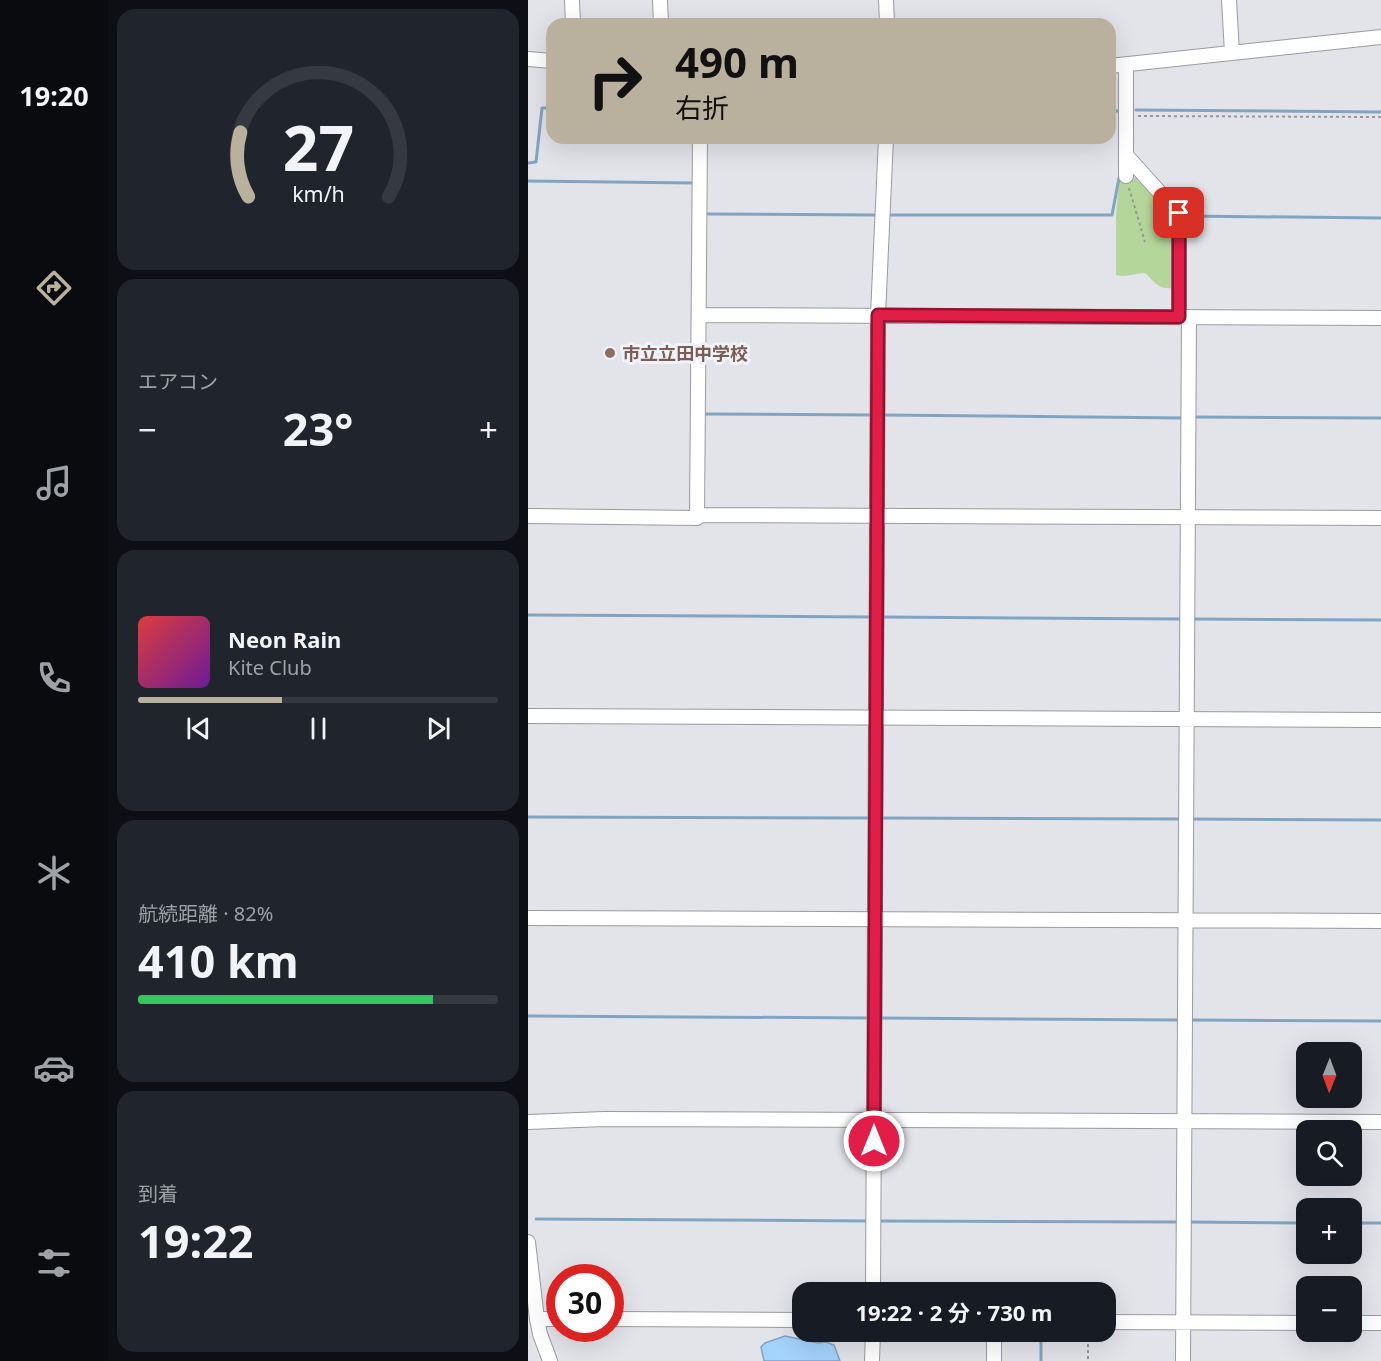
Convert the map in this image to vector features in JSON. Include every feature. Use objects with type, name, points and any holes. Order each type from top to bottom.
[{"type":"street","points":[[572,0],[573,18]]},
{"type":"street","points":[[660,0],[662,18]]},
{"type":"street","points":[[886,0],[887,18]]},
{"type":"street","points":[[1229,0],[1232,53]]},
{"type":"street","points":[[1116,65],[1381,37]]},
{"type":"street","points":[[528,59],[546,60]]},
{"type":"street","points":[[1126,64],[1126,176]]},
{"type":"street","points":[[528,516],[697,518],[700,144]]},
{"type":"street","points":[[873,1282],[878,315],[886,144]]},
{"type":"street","points":[[1126,155],[1179,213],[1184,317],[1188,518],[1183,1361]]},
{"type":"street","points":[[699,315],[1381,318]]},
{"type":"street","points":[[697,515],[1381,518]]},
{"type":"street","points":[[528,716],[1381,720]]},
{"type":"street","points":[[528,918],[1381,921]]},
{"type":"street","points":[[528,1122],[604,1119],[1381,1122]]},
{"type":"street","points":[[528,1242],[537,1319],[550,1361]]},
{"type":"street","points":[[537,1319],[546,1319]]},
{"type":"street","points":[[624,1319],[792,1320]]},
{"type":"street","points":[[1116,1322],[1296,1323]]},
{"type":"street","points":[[1362,1323],[1381,1323]]},
{"type":"street","points":[[872,1361],[873,1342]]},
{"type":"street","points":[[994,1342],[994,1361]]},
{"type":"path","points":[[1126,116],[1381,117]]},
{"type":"path","points":[[1126,176],[1145,243]]},
{"type":"path","points":[[1088,1342],[1089,1361]]},
{"type":"green space","points":[[1133,175],[1175,217],[1175,288],[1161,287],[1145,273],[1116,275],[1119,178],[1131,180]]},
{"type":"water","points":[[785,1336],[792,1337],[792,1342],[826,1342],[834,1345],[840,1361],[764,1361],[761,1347],[765,1343]]},
{"type":"waterway","points":[[528,163],[536,162],[542,108],[546,108]]},
{"type":"waterway","points":[[1136,110],[1381,112]]},
{"type":"waterway","points":[[889,215],[1112,215],[1121,176]]},
{"type":"waterway","points":[[528,181],[694,183]]},
{"type":"waterway","points":[[705,214],[874,215]]},
{"type":"waterway","points":[[1186,216],[1381,218]]},
{"type":"waterway","points":[[702,414],[874,415]]},
{"type":"waterway","points":[[881,415],[1183,418]]},
{"type":"waterway","points":[[1194,417],[1381,418]]},
{"type":"waterway","points":[[528,615],[872,617]]},
{"type":"waterway","points":[[881,617],[1182,619]]},
{"type":"waterway","points":[[1194,619],[1381,620]]},
{"type":"waterway","points":[[528,817],[871,818]]},
{"type":"waterway","points":[[879,818],[1182,819]]},
{"type":"waterway","points":[[1191,819],[1381,820]]},
{"type":"waterway","points":[[528,1016],[869,1018]]},
{"type":"waterway","points":[[879,1018],[1181,1020]]},
{"type":"waterway","points":[[1190,1020],[1381,1021]]},
{"type":"waterway","points":[[536,1219],[869,1221]]},
{"type":"waterway","points":[[878,1221],[1178,1222]]},
{"type":"waterway","points":[[1189,1222],[1296,1223]]},
{"type":"waterway","points":[[1362,1223],[1381,1223]]},
{"type":"waterway","points":[[1041,1342],[1041,1361]]},
{"type":"place","name":"市立立田中学校","points":[[610,353]]},
{"type":"route","points":[[874,1141],[878,315],[1179,317],[1179,213]]}]
